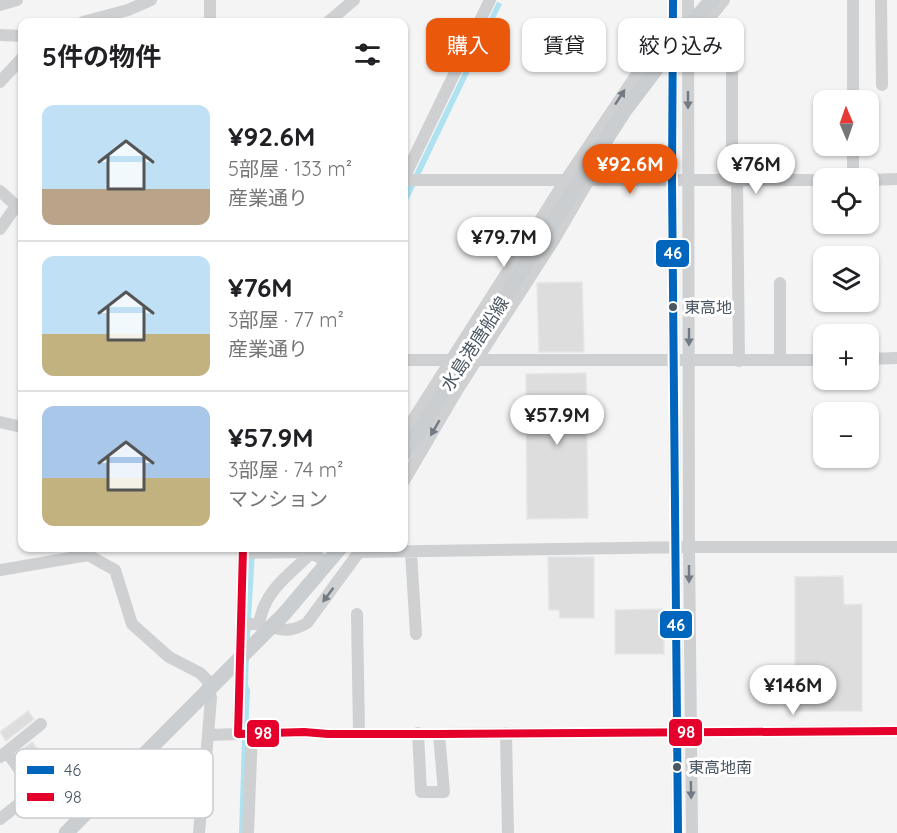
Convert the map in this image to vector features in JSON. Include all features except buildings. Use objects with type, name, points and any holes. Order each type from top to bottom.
[{"type":"main road","name":"水島港唐船線","points":[[408,448],[464,361],[568,186],[689,26],[712,0]]},
{"type":"main road","points":[[150,749],[284,614],[337,552]]},
{"type":"main road","points":[[66,833],[81,818]]},
{"type":"street","points":[[0,5],[17,0]]},
{"type":"street","points":[[98,18],[128,10],[151,0]]},
{"type":"street","points":[[210,0],[210,18]]},
{"type":"street","points":[[333,18],[354,0]]},
{"type":"street","points":[[408,171],[490,0]]},
{"type":"street","points":[[673,0],[673,18]]},
{"type":"street","points":[[710,18],[724,0]]},
{"type":"street","points":[[853,0],[853,90]]},
{"type":"street","points":[[881,0],[882,85]]},
{"type":"street","points":[[678,18],[690,2]]},
{"type":"street","points":[[690,2],[690,18]]},
{"type":"street","points":[[0,35],[18,36]]},
{"type":"street","points":[[0,82],[18,62]]},
{"type":"street","points":[[568,186],[639,72]]},
{"type":"street","points":[[408,429],[464,361],[554,240],[588,181],[650,86],[662,72]]},
{"type":"street","points":[[671,72],[675,548],[683,732],[692,833]]},
{"type":"street","points":[[678,833],[688,548],[689,72]]},
{"type":"street","points":[[732,72],[739,361]]},
{"type":"street","points":[[408,179],[568,186],[588,181],[813,180]]},
{"type":"street","points":[[879,180],[897,179]]},
{"type":"street","points":[[0,191],[18,207]]},
{"type":"street","points":[[0,229],[18,209]]},
{"type":"street","points":[[780,283],[780,360]]},
{"type":"street","points":[[879,359],[897,358]]},
{"type":"street","points":[[408,360],[813,360]]},
{"type":"street","points":[[408,474],[458,389],[464,361]]},
{"type":"street","points":[[0,422],[18,426]]},
{"type":"street","points":[[408,552],[897,547]]},
{"type":"street","points":[[0,570],[83,552]]},
{"type":"street","points":[[89,552],[115,570],[132,624],[169,657],[201,674],[207,680],[212,698],[207,749]]},
{"type":"street","points":[[237,734],[243,552]]},
{"type":"street","points":[[292,552],[316,553]]},
{"type":"street","points":[[242,625],[260,624],[276,630],[296,630],[307,623],[339,573],[359,552]]},
{"type":"street","points":[[411,552],[416,634]]},
{"type":"street","points":[[260,624],[265,602],[270,594],[316,553]]},
{"type":"street","points":[[357,614],[359,734]]},
{"type":"street","points":[[15,768],[3,754],[41,724]]},
{"type":"street","points":[[208,735],[897,731]]},
{"type":"street","points":[[248,833],[252,733]]},
{"type":"street","points":[[418,734],[421,792],[444,792],[439,734]]},
{"type":"street","points":[[506,734],[508,833]]},
{"type":"street","points":[[0,819],[15,807]]},
{"type":"street","points":[[199,833],[200,818]]},
{"type":"water","points":[[497,2],[502,4],[495,18],[489,18]]},
{"type":"water","points":[[463,72],[469,72],[408,201],[408,187]]},
{"type":"water","points":[[255,552],[244,833],[239,833],[248,557]]},
{"type":"transit line","name":"46","points":[[673,0],[672,180],[678,833]]},
{"type":"transit line","name":"98","points":[[243,552],[238,734],[897,731]]},
{"type":"place","name":"東高地","points":[[673,307]]},
{"type":"place","name":"東高地南","points":[[677,767]]}]
